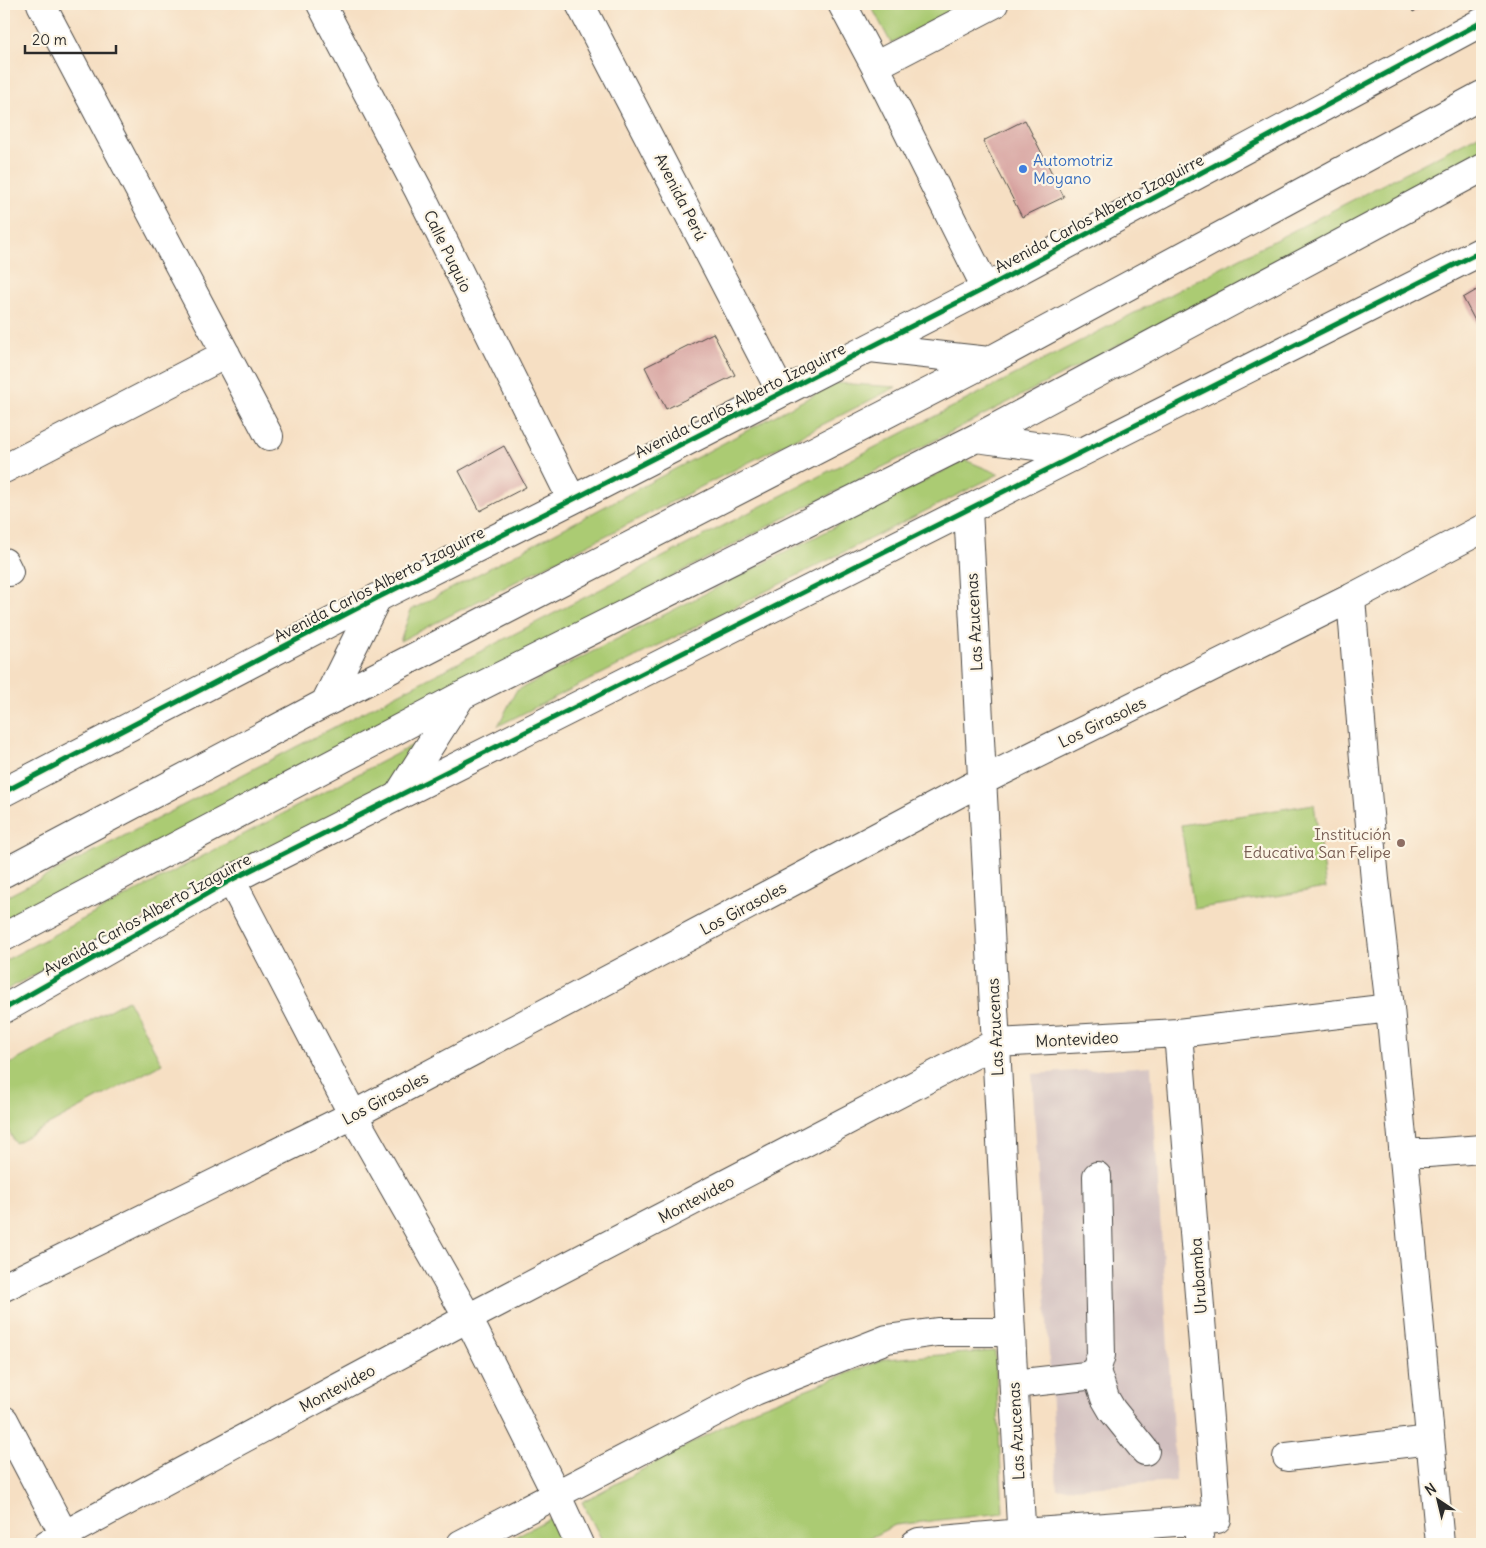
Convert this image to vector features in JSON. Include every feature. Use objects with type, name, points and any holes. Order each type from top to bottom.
[{"type":"street","points":[[41,4],[269,436]]},
{"type":"street","name":"Calle Puquio","points":[[321,4],[419,191],[572,500]]},
{"type":"street","name":"Avenida Perú","points":[[580,4],[781,392]]},
{"type":"street","points":[[842,4],[986,288]]},
{"type":"street","points":[[875,66],[994,4]]},
{"type":"street","name":"Avenida Carlos Alberto Izaguirre","points":[[4,792],[377,598],[986,288],[1482,22]]},
{"type":"street","points":[[4,873],[325,703],[989,362],[1482,95]]},
{"type":"street","points":[[4,937],[461,696],[976,438],[1482,168]]},
{"type":"street","name":"Avenida Carlos Alberto Izaguirre","points":[[4,1009],[231,880],[1482,251]]},
{"type":"street","points":[[870,348],[989,362]]},
{"type":"street","points":[[4,469],[226,354]]},
{"type":"street","points":[[976,438],[1081,452]]},
{"type":"street","name":"Las Azucenas","points":[[968,509],[1022,1539]]},
{"type":"street","name":"Los Girasoles","points":[[4,1287],[353,1115],[982,781],[1351,598],[1482,529]]},
{"type":"street","points":[[325,703],[377,598]]},
{"type":"street","points":[[1351,598],[1375,880],[1390,1008],[1440,1544]]},
{"type":"street","points":[[399,794],[461,696]]},
{"type":"street","points":[[231,880],[353,1115],[468,1318],[579,1544]]},
{"type":"street","name":"Montevideo","points":[[60,1541],[468,1318],[996,1043],[1178,1033],[1390,1008]]},
{"type":"street","name":"Urubamba","points":[[1178,1033],[1204,1528]]},
{"type":"street","points":[[1403,1152],[1428,1153],[1482,1149]]},
{"type":"street","points":[[1097,1176],[1101,1355],[1096,1371],[1105,1398],[1112,1410],[1145,1451]]},
{"type":"street","points":[[461,1544],[756,1391],[887,1339],[937,1332],[1011,1332]]},
{"type":"street","points":[[1014,1384],[1086,1376],[1096,1371]]},
{"type":"street","points":[[4,1420],[60,1541]]},
{"type":"street","points":[[1287,1457],[1430,1440]]},
{"type":"street","points":[[915,1544],[919,1542],[1022,1539],[1204,1528]]},
{"type":"shaded area","points":[[1151,1066],[1176,1481],[1057,1489],[1032,1074]]},
{"type":"green space","points":[[870,4],[965,4],[891,43]]},
{"type":"green space","points":[[1482,133],[1482,157],[4,922],[4,898]]},
{"type":"green space","points":[[836,383],[896,387],[400,641],[411,610]]},
{"type":"green space","points":[[965,460],[999,474],[498,726],[516,691]]},
{"type":"green space","points":[[432,735],[416,774],[4,991],[4,961]]},
{"type":"green space","points":[[1314,804],[1326,888],[1194,909],[1181,825]]},
{"type":"green space","points":[[128,1000],[162,1064],[15,1143],[4,1121],[4,1067]]},
{"type":"green space","points":[[995,1351],[1003,1513],[895,1525],[858,1544],[604,1544],[582,1502],[755,1409],[885,1359]]},
{"type":"green space","points":[[554,1516],[569,1544],[501,1544]]},
{"type":"building","points":[[1409,4],[1429,4],[1413,12]]},
{"type":"building","name":"Automotriz Moyano","points":[[1025,120],[1064,197],[1022,217],[983,141]]},
{"type":"building","points":[[1482,287],[1482,334],[1463,298]]},
{"type":"building","points":[[713,333],[735,375],[666,409],[645,367]]},
{"type":"building","points":[[504,446],[526,487],[480,511],[459,471]]},
{"type":"cycle path","points":[[4,792],[377,598],[986,288],[1482,22]]},
{"type":"cycle path","points":[[4,1009],[231,880],[1482,251]]},
{"type":"place","name":"Automotriz Moyano","points":[[1023,169]]},
{"type":"place","name":"Institución Educativa San Felipe","points":[[1401,843]]}]
